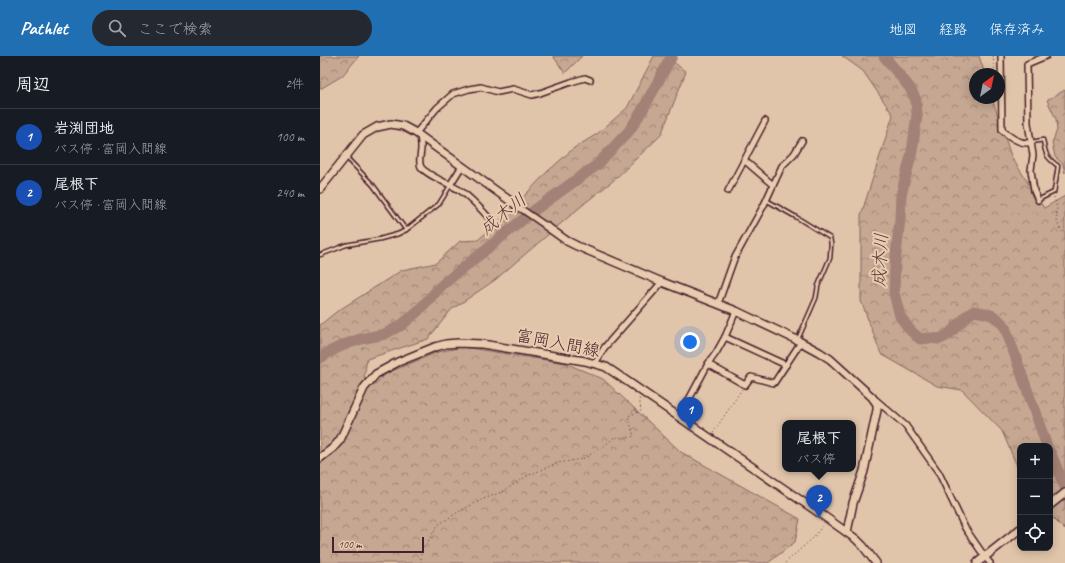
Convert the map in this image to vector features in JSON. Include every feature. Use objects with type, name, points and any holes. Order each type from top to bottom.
[{"type":"street","points":[[1001,56],[1002,130],[1011,138],[1025,143],[1031,142]]},
{"type":"street","points":[[1038,200],[1034,191],[1031,170],[1033,155],[1028,123],[1027,64],[1046,56]]},
{"type":"street","points":[[490,219],[470,198],[421,167],[419,161],[421,148],[418,134],[437,108],[453,94],[481,87],[498,92],[513,89],[532,95],[585,78],[590,80]]},
{"type":"street","points":[[728,191],[765,121]]},
{"type":"street","points":[[320,189],[363,135],[377,127],[391,124],[403,126],[418,134],[567,241],[662,282],[736,311],[799,341],[830,360],[906,426],[939,473],[965,528],[990,563]]},
{"type":"street","points":[[718,304],[734,258],[766,200],[782,166],[794,154],[802,141]]},
{"type":"street","points":[[744,160],[773,185]]},
{"type":"street","points":[[450,185],[462,166]]},
{"type":"street","points":[[595,364],[604,348],[662,282]]},
{"type":"street","points":[[679,418],[708,364],[725,337],[736,311]]},
{"type":"street","points":[[725,337],[786,365]]},
{"type":"street","points":[[708,364],[745,385],[751,377],[774,383],[799,341]]},
{"type":"street","name":"富岡入間線","points":[[320,458],[333,448],[340,440],[364,388],[376,374],[398,362],[435,347],[446,344],[470,343],[570,358],[606,367],[615,373],[847,532],[863,546],[876,563]]},
{"type":"street","points":[[847,532],[853,503],[864,471],[875,423],[877,404],[872,397]]},
{"type":"street","points":[[1053,502],[1065,492]]},
{"type":"street","points":[[977,563],[1017,531]]},
{"type":"lane","points":[[1031,142],[1043,140],[1048,158],[1058,166],[1054,192],[1038,200]]},
{"type":"lane","points":[[346,156],[373,185],[406,230]]},
{"type":"lane","points":[[320,255],[346,245],[380,239],[406,230],[439,204],[450,185]]},
{"type":"lane","points":[[766,200],[830,238],[830,258],[818,286],[816,298],[799,341]]},
{"type":"path","points":[[993,56],[994,68]]},
{"type":"path","points":[[1053,193],[1056,206],[1056,220],[1062,232],[1065,234]]},
{"type":"path","points":[[710,439],[745,385]]},
{"type":"path","points":[[421,563],[421,553],[438,525],[458,512],[481,500],[504,491],[527,476],[557,463],[582,459],[600,449],[615,437],[626,438],[634,436],[628,416],[641,411],[639,398],[641,391]]},
{"type":"path","points":[[785,563],[813,538],[828,519]]},
{"type":"green space","points":[[320,56],[359,56],[342,76],[320,89]]},
{"type":"green space","points":[[553,56],[582,56],[565,73]]},
{"type":"green space","points":[[654,56],[666,56],[686,72],[661,135],[614,180],[495,280],[451,310],[428,339],[367,359],[364,377],[374,385],[387,373],[438,352],[463,347],[565,363],[603,379],[681,452],[800,519],[795,542],[768,563],[320,563],[320,325],[336,312],[402,270],[436,263],[460,241],[478,240],[509,212],[547,172],[574,148],[597,134],[627,108]]},
{"type":"green space","points":[[842,56],[979,56],[983,68],[969,68],[969,104],[994,104],[1011,156],[1044,208],[1065,196],[1065,530],[1053,518],[1053,443],[1017,443],[1017,466],[1002,431],[962,390],[937,386],[881,354],[861,301],[861,215],[893,115],[863,71]]},
{"type":"green space","points":[[1065,90],[1065,173],[1063,164],[1055,157],[1052,143],[1057,130],[1056,119],[1047,100]]},
{"type":"waterway","name":"成木川","points":[[320,358],[346,344],[385,334],[403,324],[418,311],[442,285],[536,209],[597,165],[629,131],[642,111],[672,56]]},
{"type":"waterway","name":"成木川","points":[[884,56],[910,88],[916,100],[917,115],[912,152],[901,195],[895,264],[894,293],[900,316],[910,330],[920,339],[940,339],[948,335],[974,311],[988,314],[998,319],[1005,327],[1046,443]]},
{"type":"waterway","name":"成木川","points":[[1053,459],[1065,487]]},
{"type":"place","name":"岩渕団地","points":[[690,430]]},
{"type":"place","name":"尾根下","points":[[819,518]]}]
